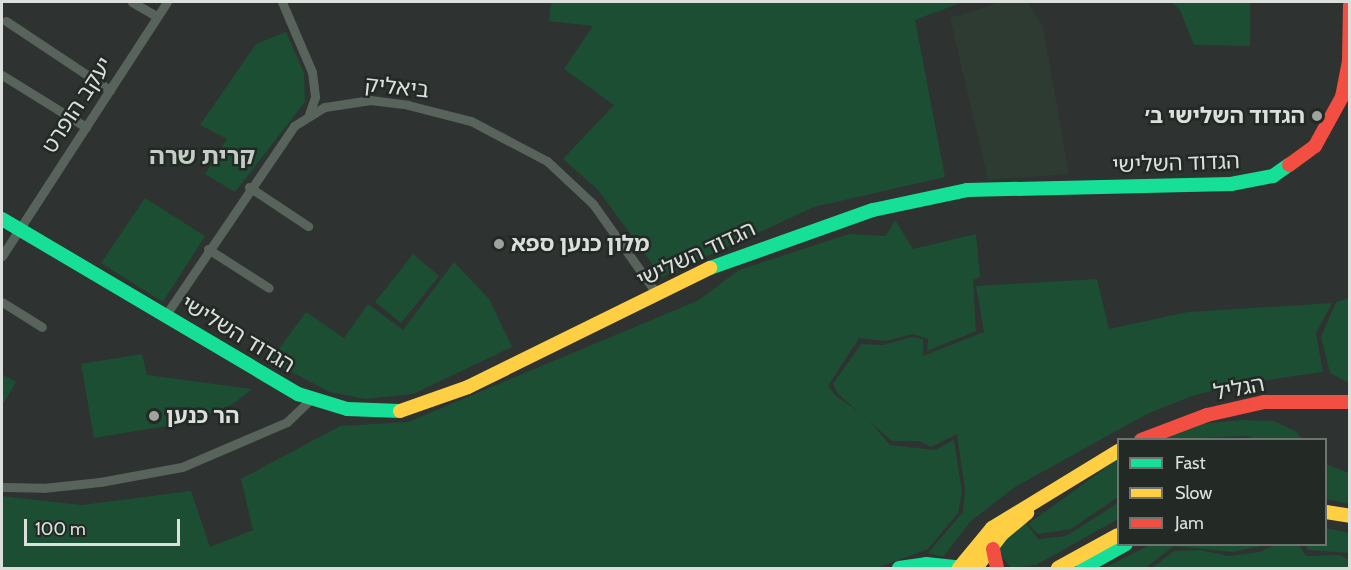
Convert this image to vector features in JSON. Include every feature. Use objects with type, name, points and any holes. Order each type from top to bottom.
[{"type":"street","points":[[132,2],[156,16]]},
{"type":"street","name":"יעקב הופרט","points":[[20,229],[167,2]]},
{"type":"street","points":[[282,2],[312,72],[315,97],[309,114]]},
{"type":"street","name":"הגדוד השלישי","points":[[2,219],[272,380],[312,398],[362,412],[399,411],[427,404],[570,339],[733,257],[792,234],[942,193],[1032,186],[1231,184],[1273,176],[1315,146],[1342,97],[1349,61],[1350,4]]},
{"type":"street","points":[[6,21],[110,90]]},
{"type":"street","points":[[2,75],[86,127]]},
{"type":"street","name":"ביאליק","points":[[165,316],[249,187],[294,126],[309,114],[344,102],[389,102],[436,111],[499,134],[547,161],[586,197],[617,233],[657,294]]},
{"type":"street","points":[[249,187],[308,226]]},
{"type":"street","points":[[2,256],[20,229]]},
{"type":"street","points":[[208,249],[268,288]]},
{"type":"street","points":[[2,302],[42,327]]},
{"type":"street","points":[[4,487],[42,488],[100,482],[182,467],[287,422],[312,398]]},
{"type":"street","name":"הגליל","points":[[1146,438],[1207,415],[1264,402],[1350,402]]},
{"type":"street","points":[[899,568],[926,564],[961,568],[992,528],[1117,452]]},
{"type":"street","points":[[976,568],[993,549],[1002,534],[1054,489]]},
{"type":"street","points":[[1058,568],[1117,536]]},
{"type":"street","points":[[1083,568],[1122,546]]},
{"type":"street","points":[[993,549],[997,568]]},
{"type":"shaded area","points":[[1000,2],[1028,2],[1043,27],[1069,174],[988,180],[950,18]]},
{"type":"green space","points":[[551,2],[963,2],[915,20],[945,177],[814,207],[662,277],[598,190],[563,159],[614,105],[564,69],[593,26],[549,21]]},
{"type":"green space","points":[[1171,2],[1250,2],[1250,46],[1194,45],[1180,10]]},
{"type":"green space","points":[[286,32],[304,73],[305,102],[235,192],[205,174],[227,139],[200,125],[256,44]]},
{"type":"green space","points":[[145,198],[205,236],[163,302],[101,263]]},
{"type":"green space","points":[[895,220],[913,249],[976,234],[980,277],[973,280],[976,331],[927,351],[928,339],[913,334],[885,341],[859,338],[828,386],[836,396],[866,417],[890,445],[935,450],[954,440],[962,492],[958,513],[928,549],[877,568],[2,568],[2,496],[82,505],[191,491],[210,547],[253,530],[241,479],[340,426],[408,422],[699,300],[739,270],[849,234],[886,236]]},
{"type":"green space","points":[[413,254],[439,276],[401,323],[375,302]]},
{"type":"green space","points":[[454,262],[489,299],[512,347],[413,394],[365,399],[330,392],[270,361],[306,312],[344,338],[368,304],[403,330]]},
{"type":"green space","points":[[1097,279],[1109,329],[1188,312],[1332,303],[1316,333],[1323,372],[1239,384],[1192,396],[1147,414],[1015,487],[971,521],[943,557],[928,553],[963,512],[965,490],[957,434],[931,447],[919,441],[892,441],[838,394],[833,384],[861,344],[883,345],[912,337],[923,339],[923,356],[984,332],[976,286]]},
{"type":"green space","points":[[1350,298],[1349,383],[1330,373],[1321,337],[1336,302]]},
{"type":"green space","points":[[142,354],[147,375],[252,389],[233,404],[191,422],[94,438],[81,364]]},
{"type":"green space","points":[[2,374],[16,382],[2,406]]},
{"type":"green space","points":[[1242,420],[1274,421],[1295,431],[1302,438],[1252,438],[1247,436],[1159,438],[1190,425]]},
{"type":"green space","points":[[1117,460],[1117,498],[1071,529],[1038,534],[1028,524]]},
{"type":"green space","points":[[1327,464],[1349,473],[1349,504],[1327,499]]},
{"type":"green space","points":[[1117,504],[1117,520],[1036,565],[1011,568],[1003,558],[999,546],[1023,519],[1038,539],[1066,536]]},
{"type":"green space","points":[[1327,528],[1349,533],[1349,553],[1308,550],[1306,546],[1327,546]]},
{"type":"green space","points":[[1148,546],[1174,546],[1145,568],[1104,568]]},
{"type":"green space","points":[[1174,546],[1261,546],[1233,552]]},
{"type":"green space","points":[[1273,546],[1300,546],[1306,556],[1339,555],[1349,560],[1349,568],[1152,568],[1174,551],[1200,550],[1228,556],[1260,552]]},
{"type":"traffic: fast","points":[[710,268],[873,210],[967,190],[1231,184],[1273,176],[1289,165]]},
{"type":"traffic: fast","points":[[2,219],[298,394],[347,409],[400,411]]},
{"type":"traffic: fast","points":[[1083,568],[1122,546]]},
{"type":"traffic: fast","points":[[899,568],[926,564],[964,568]]},
{"type":"traffic: slow","points":[[400,411],[468,387],[710,268]]},
{"type":"traffic: slow","points":[[959,568],[992,528],[1117,452]]},
{"type":"traffic: slow","points":[[1327,512],[1350,516]]},
{"type":"traffic: slow","points":[[976,568],[1002,534],[1027,513]]},
{"type":"traffic: slow","points":[[1058,568],[1117,536]]},
{"type":"traffic: jam","points":[[1289,165],[1315,146],[1342,97],[1349,61],[1350,5]]},
{"type":"traffic: jam","points":[[1146,438],[1207,415],[1264,402],[1350,402]]},
{"type":"traffic: jam","points":[[993,549],[997,568]]},
{"type":"place","name":"הגדוד השלישי ב׳","points":[[1317,116]]},
{"type":"place","name":"מלון כנען ספא","points":[[499,244]]},
{"type":"place","name":"הר כנען","points":[[154,416]]},
{"type":"district","name":"קרית שרה","points":[[202,156]]}]
